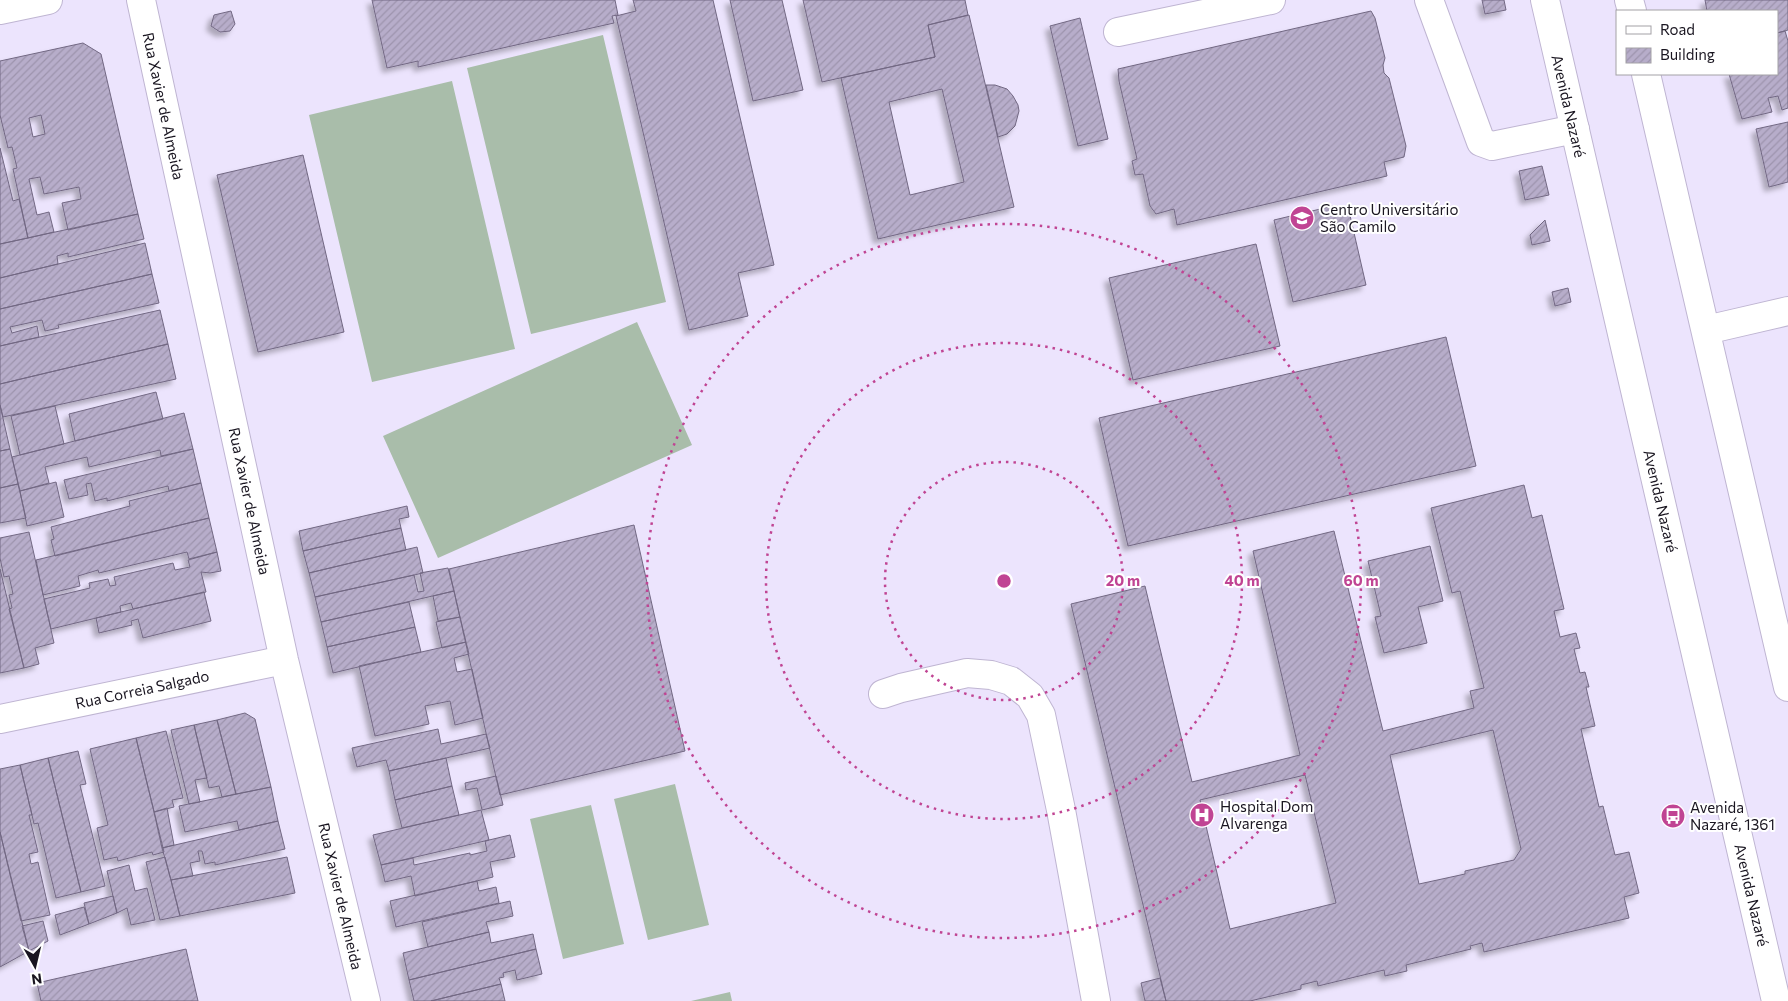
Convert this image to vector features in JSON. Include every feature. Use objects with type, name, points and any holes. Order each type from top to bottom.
[{"type":"main road","points":[[0,10],[48,0]]},
{"type":"main road","name":"Rua Xavier de Almeida","points":[[141,0],[284,660],[366,1001]]},
{"type":"main road","points":[[1118,32],[1271,0]]},
{"type":"main road","points":[[1429,0],[1481,142],[1492,146],[1575,129]]},
{"type":"main road","name":"Avenida Nazaré","points":[[1545,0],[1776,1001]]},
{"type":"main road","points":[[1646,75],[1788,687]]},
{"type":"main road","points":[[1706,330],[1788,311]]},
{"type":"main road","name":"Rua Correia Salgado","points":[[0,719],[284,660]]},
{"type":"main road","points":[[883,694],[966,673],[991,675],[1011,681],[1030,696],[1041,715],[1061,810],[1096,1001]]},
{"type":"green space","points":[[603,35],[666,302],[531,334],[467,68]]},
{"type":"green space","points":[[452,81],[515,349],[372,382],[309,115]]},
{"type":"green space","points":[[637,322],[692,445],[438,558],[383,436]]},
{"type":"green space","points":[[675,784],[709,925],[648,940],[614,799]]},
{"type":"green space","points":[[591,805],[624,944],[563,959],[530,819]]},
{"type":"green space","points":[[730,992],[732,1001],[691,1001]]},
{"type":"building","points":[[372,0],[615,0],[618,15],[612,16],[614,23],[418,67],[418,61],[387,68]]},
{"type":"building","points":[[633,0],[713,0],[774,265],[738,273],[748,316],[689,330],[616,16],[636,11]]},
{"type":"building","points":[[730,0],[782,0],[803,90],[753,101]]},
{"type":"building","points":[[803,0],[965,0],[968,15],[928,25],[935,57],[822,82]]},
{"type":"building","points":[[1482,0],[1504,0],[1506,10],[1485,14]]},
{"type":"building","points":[[1705,0],[1788,0],[1788,30],[1778,33],[1778,10],[1707,10]]},
{"type":"building","points":[[231,11],[235,24],[230,31],[220,32],[211,26],[214,15]]},
{"type":"building","points":[[1371,11],[1375,18],[1385,58],[1383,65],[1384,73],[1389,78],[1406,146],[1404,157],[1384,162],[1387,176],[1177,225],[1174,209],[1156,214],[1150,206],[1143,174],[1135,175],[1132,161],[1137,159],[1119,81],[1118,69]]},
{"type":"building","points":[[969,15],[1014,207],[878,239],[841,78],[935,57],[928,25]],"holes":[[[942,89],[964,182],[910,195],[889,102]]]},
{"type":"building","points":[[1080,18],[1108,139],[1078,146],[1050,26]]},
{"type":"building","points":[[1785,31],[1788,41],[1788,108],[1782,110],[1778,96],[1768,98],[1772,112],[1742,119],[1729,75],[1778,75],[1778,33]]},
{"type":"building","points":[[83,43],[101,54],[138,214],[68,230],[62,203],[81,199],[79,187],[44,194],[40,177],[29,179],[37,215],[49,212],[54,232],[28,238],[13,169],[17,168],[12,147],[8,148],[0,115],[0,61]],"holes":[[[41,115],[45,134],[33,137],[29,118]]]},
{"type":"building","points":[[986,85],[995,85],[1007,89],[1018,105],[1019,111],[1015,126],[1007,134],[998,137]]},
{"type":"building","points":[[1788,122],[1788,182],[1769,187],[1756,129]]},
{"type":"building","points":[[0,148],[13,201],[19,199],[28,238],[0,244]]},
{"type":"building","points":[[303,155],[344,332],[258,352],[217,175]]},
{"type":"building","points":[[1542,166],[1549,195],[1525,200],[1519,171]]},
{"type":"building","points":[[1333,206],[1335,214],[1349,211],[1366,285],[1293,302],[1274,220]]},
{"type":"building","points":[[138,214],[144,239],[68,257],[68,253],[57,256],[58,264],[0,278],[0,244]]},
{"type":"building","points":[[1545,220],[1550,241],[1532,245],[1530,235]]},
{"type":"building","points":[[145,243],[152,274],[0,309],[0,278]]},
{"type":"building","points":[[1256,244],[1280,346],[1133,380],[1109,278]]},
{"type":"building","points":[[152,274],[159,303],[58,325],[59,328],[45,331],[42,320],[10,327],[12,333],[37,326],[39,337],[0,346],[0,309]]},
{"type":"building","points":[[1568,288],[1571,302],[1555,306],[1552,292]]},
{"type":"building","points":[[160,310],[168,344],[0,384],[0,346]]},
{"type":"building","points":[[1446,337],[1476,466],[1128,546],[1099,418]]},
{"type":"building","points":[[168,344],[176,379],[3,417],[0,405],[0,384]]},
{"type":"building","points":[[156,392],[163,419],[75,441],[69,414]]},
{"type":"building","points":[[0,405],[10,449],[0,451]]},
{"type":"building","points":[[55,406],[64,444],[20,455],[11,416]]},
{"type":"building","points":[[184,413],[193,449],[161,456],[160,450],[89,467],[87,457],[45,467],[49,483],[20,491],[12,457]]},
{"type":"building","points":[[10,449],[18,484],[0,488],[0,451]]},
{"type":"building","points":[[193,449],[201,483],[169,491],[168,486],[107,501],[107,498],[95,501],[91,483],[86,484],[88,495],[69,499],[64,480]]},
{"type":"building","points":[[56,482],[64,517],[27,526],[20,491]]},
{"type":"building","points":[[201,483],[209,518],[55,556],[51,540],[54,539],[51,527],[130,506],[129,501]]},
{"type":"building","points":[[18,484],[26,518],[0,523],[0,488]]},
{"type":"building","points":[[1524,485],[1532,518],[1542,515],[1564,609],[1554,611],[1560,637],[1576,633],[1580,648],[1574,649],[1580,673],[1585,672],[1589,687],[1586,687],[1595,726],[1581,729],[1599,807],[1603,806],[1615,855],[1629,852],[1639,893],[1624,897],[1629,918],[1484,952],[1482,943],[1470,946],[1471,949],[1406,965],[1407,971],[1385,976],[1384,970],[1318,986],[1317,981],[1301,985],[1301,989],[1250,1001],[1166,1001],[1071,604],[1145,586],[1192,782],[1300,755],[1253,551],[1334,531],[1383,731],[1474,708],[1470,691],[1484,688],[1460,591],[1452,593],[1431,508]],"holes":[[[1493,730],[1521,849],[1514,860],[1465,871],[1465,874],[1419,884],[1390,755]],[[1305,775],[1336,903],[1230,929],[1200,800]]]},
{"type":"building","points":[[407,506],[409,517],[399,519],[401,528],[303,551],[299,531]]},
{"type":"building","points":[[209,518],[217,552],[189,559],[187,552],[99,573],[98,570],[78,576],[80,586],[43,595],[36,560]]},
{"type":"building","points":[[634,525],[685,751],[500,795],[449,569]]},
{"type":"building","points":[[401,528],[406,550],[309,573],[303,551]]},
{"type":"building","points":[[29,532],[54,643],[35,648],[39,664],[24,668],[9,609],[12,608],[9,595],[13,594],[9,576],[4,577],[0,558],[0,538]]},
{"type":"building","points":[[1430,546],[1443,601],[1418,607],[1427,643],[1384,653],[1375,617],[1381,616],[1368,561]]},
{"type":"building","points":[[417,547],[423,573],[315,597],[309,573]]},
{"type":"building","points":[[217,552],[221,571],[201,572],[206,592],[133,609],[131,603],[120,606],[121,612],[51,629],[44,599],[90,588],[89,583],[108,579],[110,586],[116,585],[114,577],[173,563],[175,570],[190,567],[188,560]]},
{"type":"building","points":[[448,568],[454,591],[321,622],[315,597],[414,575],[418,592],[424,591],[420,573]]},
{"type":"building","points":[[0,569],[24,668],[0,673]]},
{"type":"building","points":[[454,591],[460,617],[438,621],[433,596]]},
{"type":"building","points":[[204,592],[211,621],[143,638],[138,619],[131,621],[132,625],[99,633],[96,618]]},
{"type":"building","points":[[409,602],[415,627],[327,647],[321,622]]},
{"type":"building","points":[[460,617],[466,642],[442,648],[436,622]]},
{"type":"building","points":[[415,627],[421,652],[333,673],[327,647]]},
{"type":"building","points":[[466,642],[469,654],[454,658],[457,672],[472,669],[483,718],[455,725],[450,701],[425,706],[429,724],[375,736],[359,666]]},
{"type":"building","points":[[245,713],[255,719],[271,787],[236,794],[217,720]]},
{"type":"building","points":[[217,720],[236,794],[222,797],[219,786],[209,788],[194,725]]},
{"type":"building","points":[[194,725],[207,778],[195,780],[200,802],[189,804],[171,730]]},
{"type":"building","points":[[438,729],[441,744],[486,734],[490,748],[389,771],[386,760],[357,767],[352,748]]},
{"type":"building","points":[[166,731],[183,798],[172,800],[174,807],[154,812],[136,738]]},
{"type":"building","points":[[136,738],[164,852],[153,855],[152,852],[118,861],[117,857],[104,860],[97,828],[108,825],[90,749]]},
{"type":"building","points":[[78,751],[86,784],[80,785],[105,886],[81,892],[48,758]]},
{"type":"building","points":[[48,758],[81,892],[56,898],[38,823],[34,824],[20,765]]},
{"type":"building","points":[[446,758],[452,786],[395,800],[389,771]]},
{"type":"building","points":[[20,765],[32,815],[29,815],[38,852],[29,854],[31,864],[38,862],[50,915],[21,921],[0,832],[0,769]]},
{"type":"building","points":[[496,776],[503,805],[482,810],[477,788],[466,790],[465,783]]},
{"type":"building","points":[[452,786],[459,815],[402,828],[395,800]]},
{"type":"building","points":[[271,787],[278,821],[239,830],[237,821],[185,832],[179,806]]},
{"type":"building","points":[[167,808],[174,845],[162,848],[154,812]]},
{"type":"building","points":[[481,810],[489,840],[381,865],[373,835]]},
{"type":"building","points":[[278,821],[285,849],[215,865],[215,862],[205,864],[202,851],[198,851],[200,861],[190,863],[193,876],[171,880],[162,848]]},
{"type":"building","points":[[0,832],[29,951],[0,967]]},
{"type":"building","points":[[510,835],[515,857],[490,862],[493,877],[415,896],[411,876],[385,882],[381,865],[413,858],[414,865],[470,853],[470,855],[487,851],[485,841]]},
{"type":"building","points":[[165,857],[180,916],[160,920],[146,862]]},
{"type":"building","points":[[287,857],[295,893],[180,916],[171,880]]},
{"type":"building","points":[[129,865],[135,891],[147,888],[155,920],[131,925],[127,908],[117,913],[107,871]]},
{"type":"building","points":[[477,881],[479,891],[496,887],[499,903],[396,927],[390,901]]},
{"type":"building","points":[[113,896],[117,913],[89,924],[84,903]]},
{"type":"building","points":[[510,901],[513,916],[486,922],[489,932],[428,947],[422,922]]},
{"type":"building","points":[[84,907],[89,924],[60,935],[55,915]]},
{"type":"building","points":[[43,921],[48,941],[29,951],[22,926]]},
{"type":"building","points":[[489,932],[491,943],[533,934],[536,949],[409,980],[403,953]]},
{"type":"building","points":[[186,949],[198,1001],[41,1001],[37,983]]},
{"type":"building","points":[[536,949],[542,974],[517,980],[515,970],[503,973],[504,977],[499,978],[501,984],[431,1001],[414,1001],[409,980]]},
{"type":"building","points":[[1160,978],[1166,1001],[1145,1001],[1141,983]]},
{"type":"building","points":[[501,984],[505,1001],[431,1001]]},
{"type":"place","name":"Centro Universitário São Camilo","points":[[1302,218]]},
{"type":"place","name":"Hospital Dom Alvarenga","points":[[1202,815]]},
{"type":"place","name":"Avenida Nazaré, 1361","points":[[1673,816]]}]
